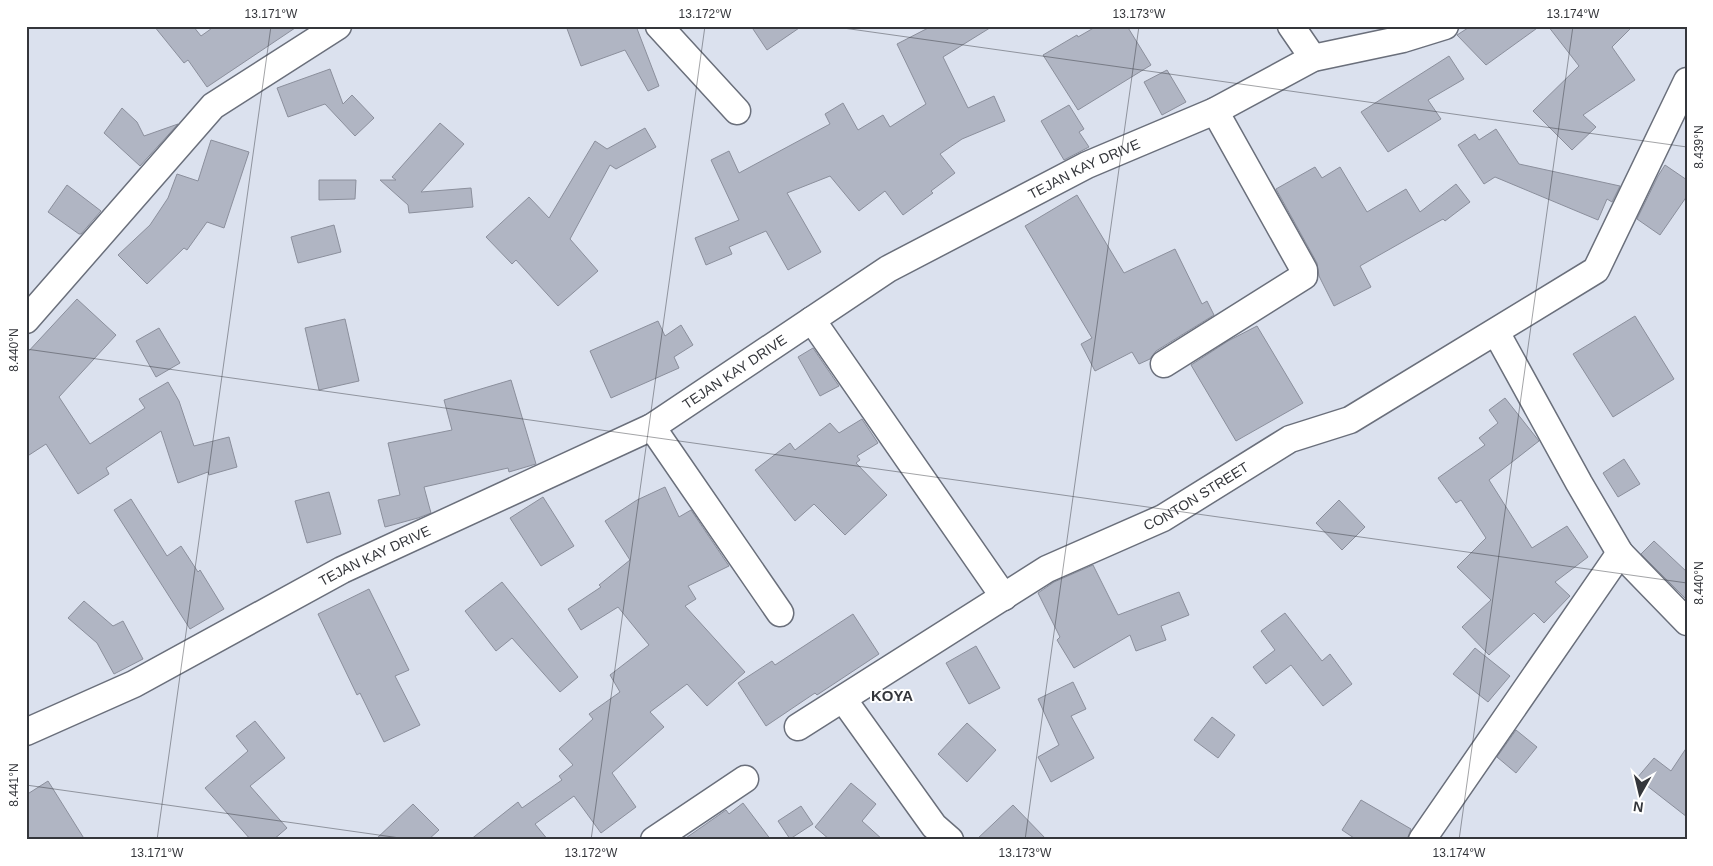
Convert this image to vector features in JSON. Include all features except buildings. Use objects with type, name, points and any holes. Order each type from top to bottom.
[{"type":"street","points":[[26,320],[213,106],[338,26]]},
{"type":"street","points":[[659,26],[737,111]]},
{"type":"street","points":[[1291,26],[1313,58]]},
{"type":"street","name":"TEJAN KAY DRIVE","points":[[26,732],[134,684],[342,570],[652,427],[888,269],[1078,170],[1215,111],[1313,58],[1403,39],[1445,26]]},
{"type":"street","name":"CONTON STREET","points":[[798,727],[1048,569],[1163,518],[1290,439],[1350,420],[1596,270],[1687,81]]},
{"type":"street","points":[[1164,364],[1304,276],[1304,270],[1215,111]]},
{"type":"street","points":[[812,320],[1004,597]]},
{"type":"street","points":[[1496,332],[1620,553],[1687,622]]},
{"type":"street","points":[[652,427],[780,613]]},
{"type":"street","points":[[1422,840],[1620,553]]},
{"type":"street","points":[[842,699],[934,826],[950,840]]},
{"type":"street","points":[[654,840],[745,779]]},
{"type":"district","name":"KOYA","points":[[892,695]]}]
